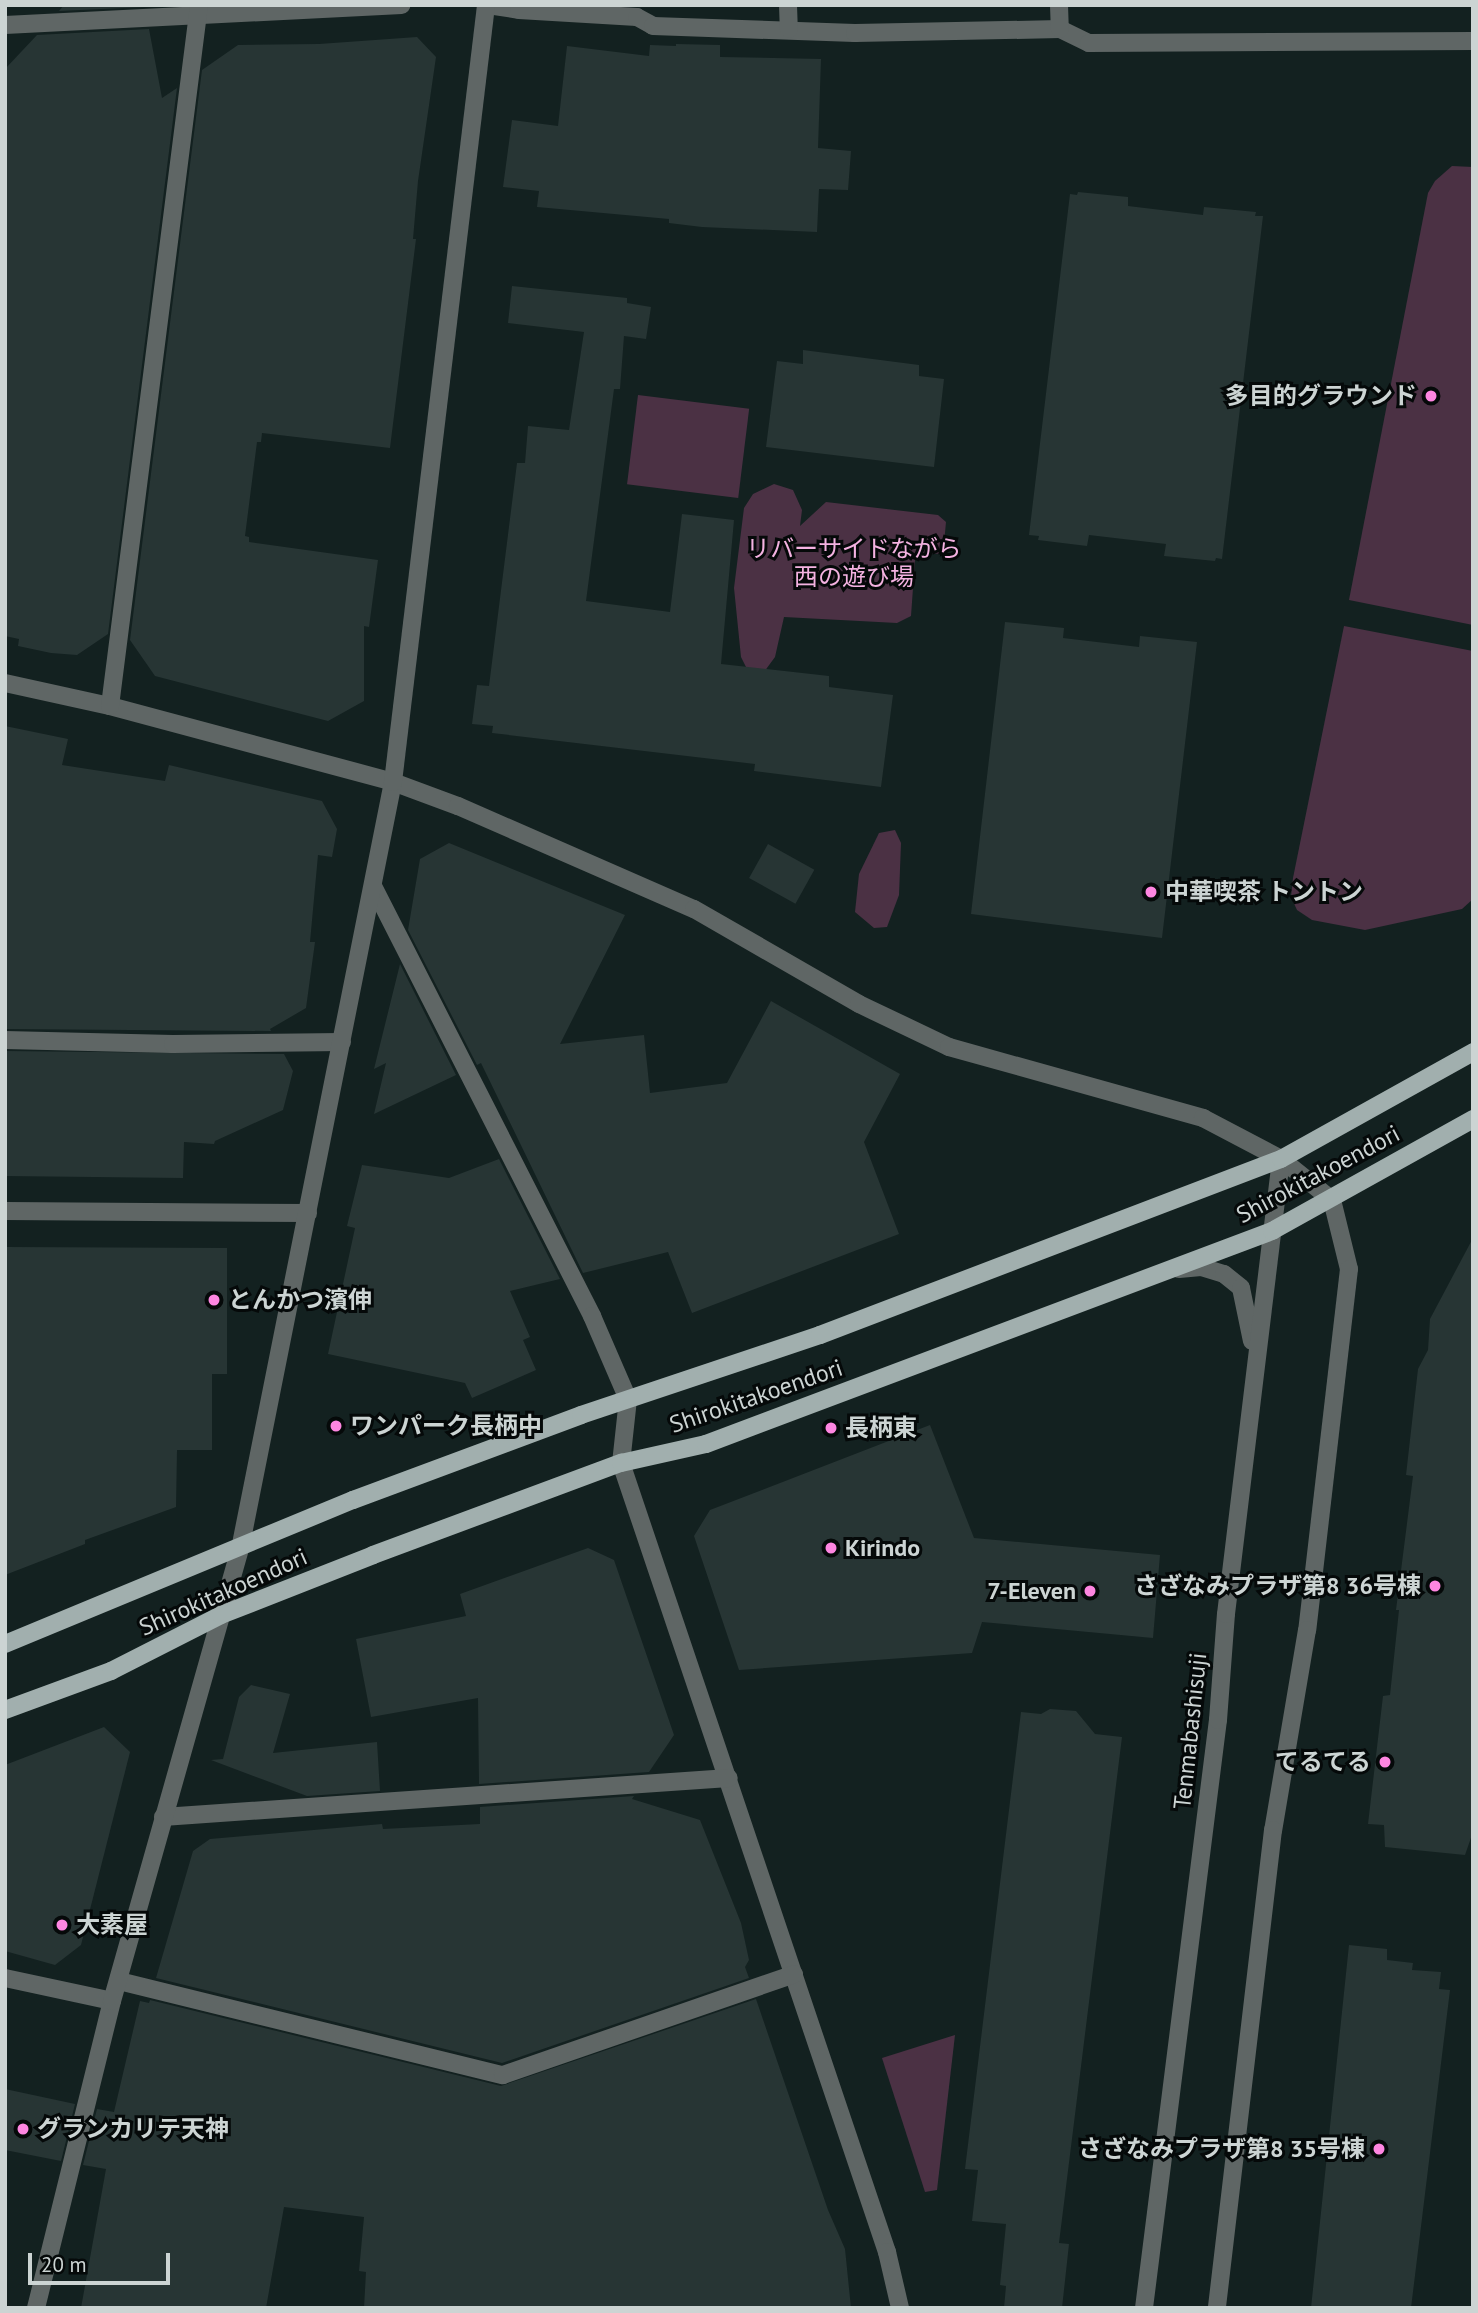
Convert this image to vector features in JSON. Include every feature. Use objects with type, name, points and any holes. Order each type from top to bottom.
[{"type":"main road","name":"Shirokitakoendori","points":[[5,1644],[92,1610],[241,1544],[628,1399],[820,1335],[1281,1158],[1473,1052]]},
{"type":"main road","name":"Shirokitakoendori","points":[[5,1710],[111,1671],[221,1615],[621,1463],[706,1444],[1272,1231],[1332,1200],[1473,1119]]},
{"type":"street","points":[[5,25],[200,11],[401,5]]},
{"type":"street","points":[[36,2308],[112,2001],[241,1544],[394,782],[487,5],[519,10],[637,17],[653,26],[855,33],[1060,29],[1089,43],[1473,41]]},
{"type":"street","points":[[788,5],[789,29]]},
{"type":"street","points":[[1059,5],[1060,29]]},
{"type":"street","points":[[110,706],[200,11]]},
{"type":"street","points":[[5,683],[110,706],[394,782],[458,806],[694,909],[859,1004],[949,1047],[1203,1118],[1281,1158],[1332,1200],[1349,1269],[1307,1630],[1273,1830],[1217,2308]]},
{"type":"street","points":[[373,886],[596,1326],[628,1399],[621,1463],[887,2252],[900,2308]]},
{"type":"street","points":[[5,1040],[173,1044],[342,1042]]},
{"type":"street","name":"Tenmabashisuji","points":[[1144,2308],[1218,1720],[1226,1614],[1281,1158]]},
{"type":"street","points":[[5,1211],[308,1213]]},
{"type":"street","points":[[1162,1271],[1201,1267],[1224,1274],[1241,1288],[1248,1311],[1256,1365]]},
{"type":"street","points":[[163,1817],[729,1778]]},
{"type":"street","points":[[118,1981],[503,2075],[794,1974]]},
{"type":"street","points":[[5,1978],[112,2001]]},
{"type":"green space","name":"多目的グラウンド","points":[[1452,166],[1473,167],[1473,625],[1349,600],[1428,193],[1435,181]]},
{"type":"green space","points":[[638,395],[749,409],[738,498],[627,484]]},
{"type":"green space","name":"リバーサイドながら 西の遊び場","points":[[774,484],[793,490],[802,510],[800,526],[826,502],[938,515],[946,522],[943,554],[926,553],[915,560],[911,616],[897,623],[784,617],[775,657],[764,672],[751,677],[741,657],[734,588],[744,508],[753,494]]},
{"type":"green space","points":[[1344,626],[1473,651],[1473,899],[1462,909],[1365,930],[1312,920],[1297,910],[1291,897]]},
{"type":"green space","points":[[895,830],[901,843],[899,895],[887,927],[874,928],[855,912],[859,874],[879,833]]},
{"type":"green space","points":[[955,2035],[937,2190],[925,2192],[882,2058]]},
{"type":"building","points":[[64,5],[144,5],[145,7],[59,11]]},
{"type":"building","points":[[149,29],[162,98],[177,88],[108,634],[77,655],[51,653],[18,646],[19,639],[5,636],[5,69],[37,35]]},
{"type":"building","points":[[417,37],[436,57],[418,181],[413,239],[416,239],[390,448],[262,433],[261,442],[257,442],[245,536],[249,537],[249,542],[378,560],[369,627],[364,626],[364,701],[328,721],[155,676],[130,640],[202,70],[238,45],[319,44]]},
{"type":"building","points":[[650,45],[720,45],[720,57],[821,59],[818,148],[851,151],[848,190],[819,189],[817,232],[702,227],[669,223],[669,219],[537,207],[539,191],[503,187],[512,120],[558,126],[567,46],[649,56]]},
{"type":"building","points":[[1078,192],[1128,197],[1128,206],[1203,215],[1204,207],[1256,212],[1255,216],[1263,216],[1222,559],[1216,558],[1215,561],[1164,556],[1166,544],[1089,535],[1087,546],[1038,540],[1039,536],[1029,535],[1070,194],[1077,195]]},
{"type":"building","points":[[512,286],[627,298],[627,303],[651,307],[646,339],[624,336],[620,389],[614,389],[586,601],[670,612],[682,514],[734,520],[721,664],[829,676],[829,687],[893,695],[881,787],[754,771],[755,764],[492,733],[493,726],[472,724],[477,685],[489,686],[517,463],[525,463],[528,426],[569,430],[584,332],[508,323]]},
{"type":"building","points":[[803,350],[919,365],[919,376],[944,379],[934,467],[766,447],[777,361],[803,364]]},
{"type":"building","points":[[1005,622],[1064,628],[1063,638],[1139,647],[1140,636],[1197,642],[1162,938],[971,914]]},
{"type":"building","points":[[5,726],[68,739],[62,765],[165,781],[169,765],[322,801],[337,829],[332,857],[318,855],[310,942],[315,942],[306,1008],[270,1029],[271,1031],[5,1029]]},
{"type":"building","points":[[449,843],[625,915],[560,1044],[644,1035],[650,1093],[727,1083],[771,1001],[900,1074],[864,1142],[899,1234],[692,1313],[668,1252],[583,1273],[481,1063],[477,1065],[408,930],[420,859]]},
{"type":"building","points":[[768,844],[814,870],[795,904],[749,878]]},
{"type":"building","points":[[400,964],[456,1075],[374,1114],[386,1063],[374,1069]]},
{"type":"building","points":[[5,1051],[284,1054],[293,1071],[283,1110],[215,1141],[214,1144],[184,1142],[183,1178],[5,1176]]},
{"type":"building","points":[[499,1159],[560,1279],[510,1291],[530,1337],[523,1340],[536,1370],[472,1398],[465,1383],[328,1354],[355,1228],[347,1226],[362,1165],[449,1178]]},
{"type":"building","name":"さざなみプラザ第8 36号棟","points":[[1473,1238],[1473,1832],[1465,1855],[1385,1847],[1384,1825],[1368,1824],[1383,1696],[1390,1695],[1399,1610],[1396,1610],[1413,1476],[1406,1475],[1418,1369],[1428,1350],[1430,1319]]},
{"type":"building","points":[[5,1247],[227,1248],[227,1374],[212,1374],[212,1450],[177,1450],[176,1507],[85,1540],[85,1544],[5,1575]]},
{"type":"building","name":"Kirindo","points":[[930,1425],[974,1538],[1160,1555],[1153,1638],[982,1622],[972,1653],[739,1670],[694,1536],[710,1510]]},
{"type":"building","points":[[588,1548],[614,1560],[674,1735],[649,1772],[479,1784],[478,1698],[371,1717],[356,1639],[466,1616],[460,1594]]},
{"type":"building","points":[[251,1685],[290,1694],[273,1753],[377,1742],[380,1791],[307,1796],[211,1760],[223,1759],[239,1697]]},
{"type":"building","points":[[1050,1709],[1076,1711],[1095,1734],[1122,1737],[1059,2243],[1069,2244],[1062,2308],[1004,2308],[1006,2286],[1000,2285],[1006,2224],[972,2221],[978,2170],[965,2169],[1021,1712],[1041,1714]]},
{"type":"building","points":[[104,1727],[130,1752],[81,1945],[55,1965],[5,1951],[5,1765]]},
{"type":"building","points":[[634,1796],[632,1799],[700,1820],[741,1923],[749,1960],[745,1967],[749,1978],[502,2063],[156,1978],[193,1851],[210,1839],[382,1824],[383,1829],[480,1824],[480,1807]]},
{"type":"building","name":"さざなみプラザ第8 35号棟","points":[[1349,1945],[1387,1949],[1387,1960],[1413,1963],[1412,1970],[1441,1972],[1439,1989],[1450,1990],[1411,2308],[1311,2308]]},
{"type":"building","points":[[756,1999],[828,2210],[845,2249],[851,2308],[364,2308],[366,2272],[359,2271],[364,2217],[284,2207],[266,2308],[81,2308],[106,2169],[83,2165],[97,2109],[114,2112],[140,2001],[149,2003],[150,2000],[501,2086]]},
{"type":"building","points":[[5,2089],[75,2104],[61,2161],[5,2150]]},
{"type":"place","name":"多目的グラウンド","points":[[1431,396]]},
{"type":"place","name":"中華喫茶 トントン","points":[[1151,892]]},
{"type":"place","name":"とんかつ濱伸","points":[[214,1300]]},
{"type":"place","name":"ワンパーク長柄中","points":[[336,1426]]},
{"type":"place","name":"長柄東","points":[[831,1428]]},
{"type":"place","name":"Kirindo","points":[[831,1548]]},
{"type":"place","name":"さざなみプラザ第8 36号棟","points":[[1435,1586]]},
{"type":"place","name":"7-Eleven","points":[[1090,1591]]},
{"type":"place","name":"てるてる","points":[[1385,1762]]},
{"type":"place","name":"大素屋","points":[[62,1925]]},
{"type":"place","name":"グランカリテ天神","points":[[23,2129]]},
{"type":"place","name":"さざなみプラザ第8 35号棟","points":[[1379,2149]]}]
